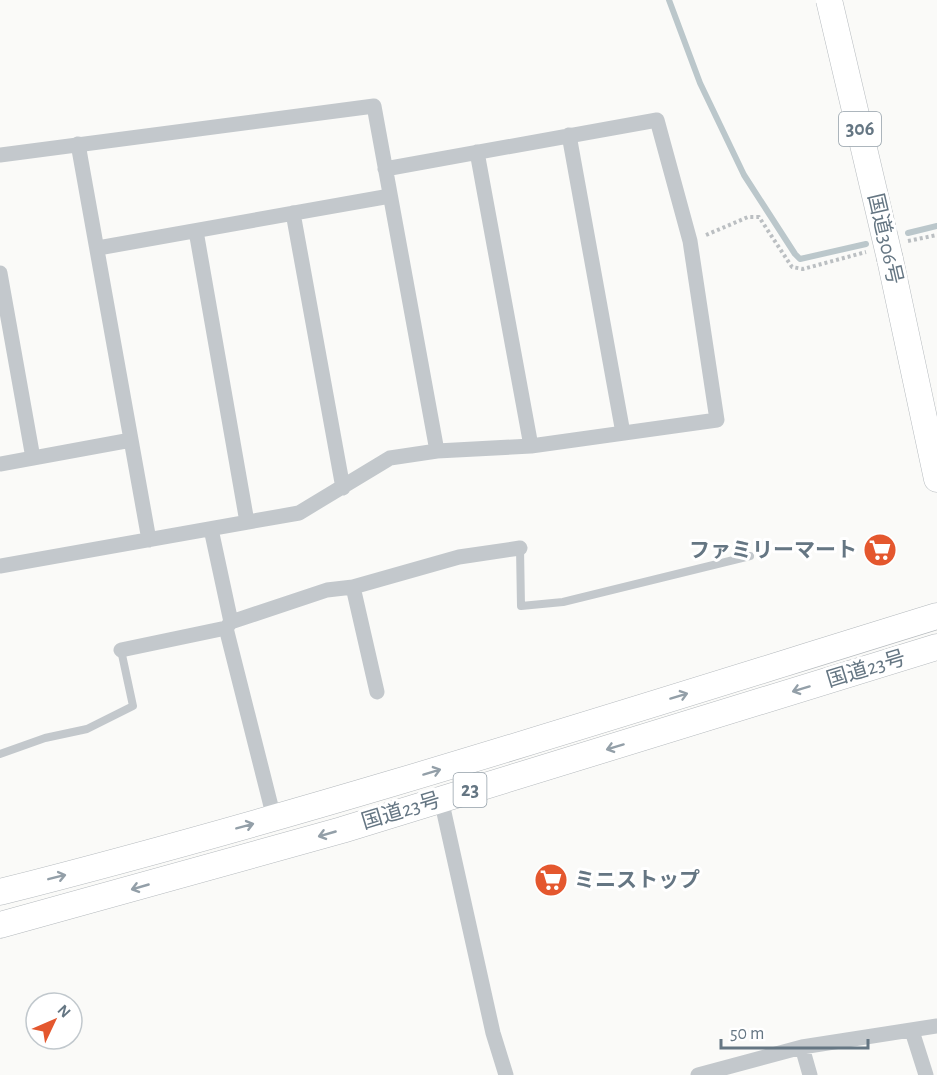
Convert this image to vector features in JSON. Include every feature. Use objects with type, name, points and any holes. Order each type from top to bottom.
[{"type":"highway","name":"国道306号","points":[[829,0],[888,251],[937,480]]},
{"type":"highway","name":"国道23号","points":[[0,892],[99,867],[374,790],[937,616]]},
{"type":"highway","name":"国道23号","points":[[0,925],[342,830],[937,647]]},
{"type":"street","points":[[0,155],[374,106],[437,451]]},
{"type":"street","points":[[0,566],[298,513],[390,458],[437,451],[531,446],[717,420],[690,241],[657,120],[385,169]]},
{"type":"street","points":[[569,135],[623,433]]},
{"type":"street","points":[[78,144],[149,540]]},
{"type":"street","points":[[477,152],[531,446]]},
{"type":"street","points":[[98,248],[390,196]]},
{"type":"street","points":[[293,213],[343,488]]},
{"type":"street","points":[[196,231],[247,522]]},
{"type":"street","points":[[0,273],[33,458]]},
{"type":"street","points":[[0,464],[131,440]]},
{"type":"street","points":[[211,529],[228,625],[274,818]]},
{"type":"street","points":[[121,650],[228,625],[327,590],[353,587],[459,557],[520,548]]},
{"type":"street","points":[[353,587],[377,692]]},
{"type":"street","points":[[441,798],[493,1033],[506,1075]]},
{"type":"street","points":[[698,1075],[802,1047],[937,1026]]},
{"type":"street","points":[[912,1030],[926,1075]]},
{"type":"street","points":[[802,1047],[810,1075]]},
{"type":"lane","points":[[520,548],[521,606],[563,602],[750,556]]},
{"type":"lane","points":[[0,753],[45,738],[87,729],[133,706],[121,650]]},
{"type":"path","points":[[690,241],[748,217],[759,217],[792,267],[803,269],[888,251],[937,235]]},
{"type":"waterway","points":[[669,0],[700,83],[744,175],[795,254],[800,259],[866,244]]},
{"type":"waterway","points":[[908,233],[937,226]]},
{"type":"place","name":"ファミリーマート","points":[[880,550]]},
{"type":"place","name":"ミニストップ","points":[[551,880]]}]
